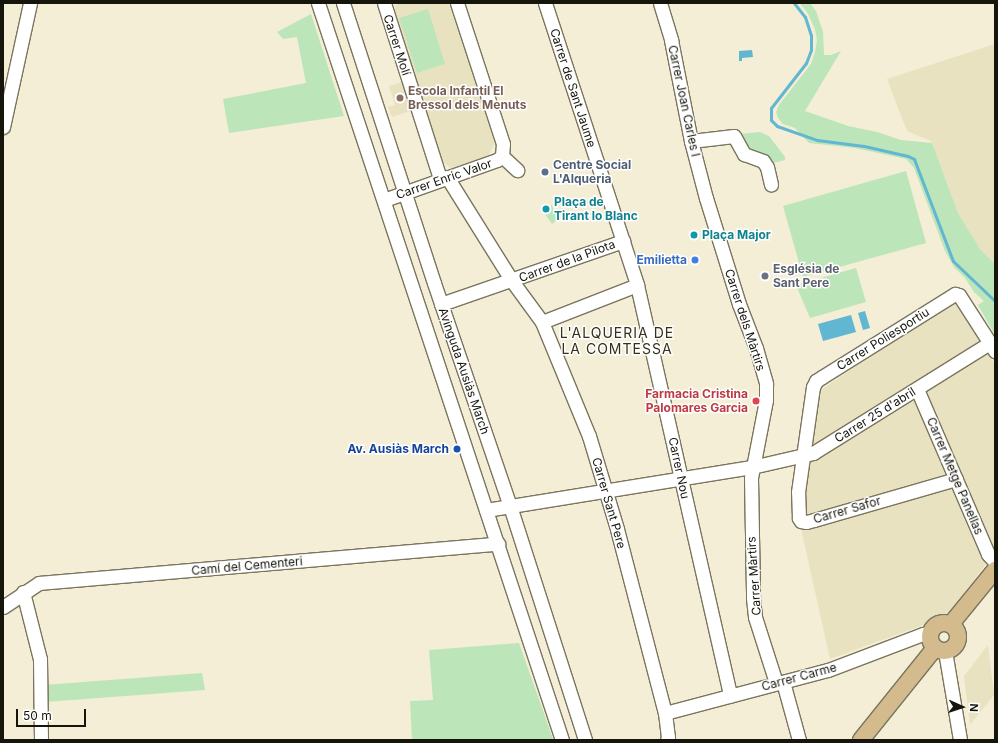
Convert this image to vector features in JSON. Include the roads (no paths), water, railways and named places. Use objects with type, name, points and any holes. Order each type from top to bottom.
[{"type":"main road","points":[[951,624],[995,570]]},
{"type":"main road","points":[[861,740],[936,644],[933,627],[944,622],[951,624],[957,631],[958,639],[953,648],[936,644]]},
{"type":"street","points":[[3,127],[30,3]]},
{"type":"street","points":[[318,3],[562,740]]},
{"type":"street","name":"Avinguda Ausiàs March","points":[[343,3],[441,304],[510,506],[585,740]]},
{"type":"street","name":"Carrer Molí","points":[[385,3],[444,178],[512,280]]},
{"type":"street","points":[[457,3],[503,144],[502,156],[517,170]]},
{"type":"street","name":"Carrer de Sant Jaume","points":[[545,3],[623,241]]},
{"type":"street","name":"Carrer Joan Carles I","points":[[660,3],[671,40],[691,141],[706,198]]},
{"type":"street","points":[[691,141],[734,136],[744,154],[764,161],[771,185]]},
{"type":"street","name":"Carrer Enric Valor","points":[[384,200],[497,160],[502,156]]},
{"type":"street","name":"Carrer dels Màrtirs","points":[[706,198],[739,304],[756,348],[766,384],[766,400],[752,467]]},
{"type":"street","name":"Carrer de la Pilota","points":[[441,304],[623,241]]},
{"type":"street","name":"Carrer Nou","points":[[623,241],[637,285],[730,696]]},
{"type":"street","name":"Carrer Sant Pere","points":[[512,280],[542,322],[589,436],[605,490],[671,739]]},
{"type":"street","points":[[542,322],[637,285]]},
{"type":"street","name":"Carrer Poliesportiu","points":[[802,456],[813,387],[816,381],[955,294],[959,294],[992,347]]},
{"type":"street","name":"Carrer 25 d'abril","points":[[486,510],[752,467],[814,453],[917,389],[992,347]]},
{"type":"street","name":"Carrer Metge Panellas","points":[[917,389],[988,554],[995,562]]},
{"type":"street","name":"Carrer Safor","points":[[802,456],[798,492],[799,518],[806,522],[956,479]]},
{"type":"street","name":"Carrer Màrtirs","points":[[752,467],[750,487],[754,612],[799,740]]},
{"type":"street","name":"Camí del Cementeri","points":[[3,607],[23,592],[39,583],[498,544]]},
{"type":"street","points":[[23,592],[40,658],[41,740]]},
{"type":"street","name":"Carrer Carme","points":[[665,713],[850,663],[924,634],[936,644]]},
{"type":"street","points":[[936,644],[960,740]]},
{"type":"water","points":[[752,50],[753,57],[742,58],[742,61],[739,61],[739,51]]},
{"type":"water","points":[[865,311],[870,328],[863,330],[858,313]]},
{"type":"water","points":[[851,315],[856,332],[823,341],[818,324]]},
{"type":"waterway","points":[[794,3],[805,17],[811,35],[811,50],[806,63],[771,108],[771,120],[777,126],[817,140],[864,146],[908,156],[914,159],[953,261],[995,301]]},
{"type":"place","name":"Escola Infantil El Bressol dels Menuts","points":[[400,98]]},
{"type":"place","name":"Centre Social L'Alqueria","points":[[545,172]]},
{"type":"place","name":"Plaça de Tirant lo Blanc","points":[[546,209]]},
{"type":"place","name":"Plaça Major","points":[[694,235]]},
{"type":"place","name":"Emilietta","points":[[695,260]]},
{"type":"place","name":"Església de Sant Pere","points":[[765,276]]},
{"type":"place","name":"Farmacia Cristina Palomares Garcia","points":[[756,401]]},
{"type":"place","name":"Av. Ausiàs March","points":[[457,449]]},
{"type":"district","name":"L'ALQUERIA DE LA COMTESSA","points":[[617,342]]}]
